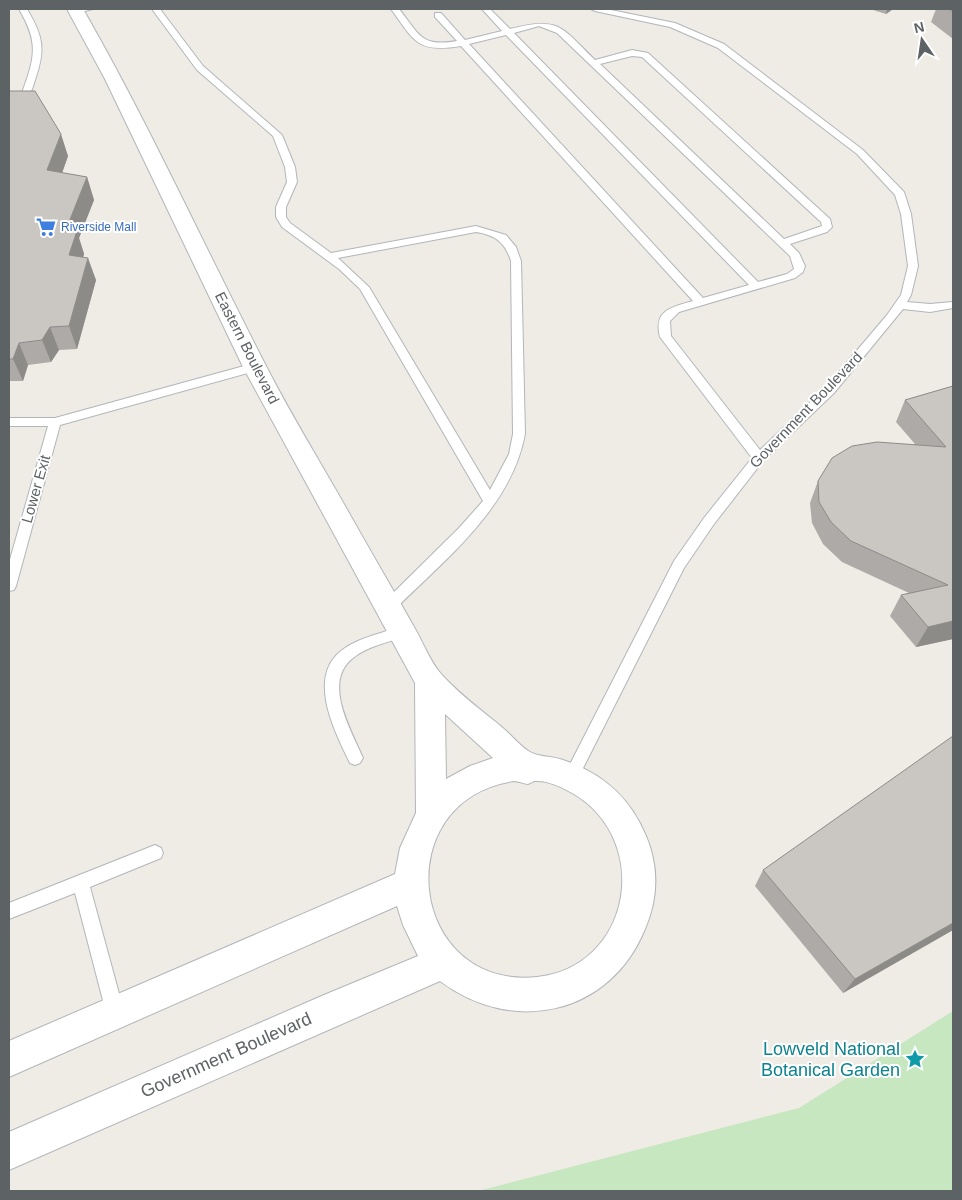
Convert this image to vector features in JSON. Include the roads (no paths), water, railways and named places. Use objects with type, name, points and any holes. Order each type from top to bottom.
[{"type":"street","name":"Eastern Boulevard","points":[[80,10],[255,367],[430,682],[528,770]]},
{"type":"street","name":"Eastern Boulevard","points":[[430,682],[431,812]]},
{"type":"street","points":[[528,770],[549,772],[570,779],[600,796],[624,822],[639,853],[644,887],[636,921],[618,953],[590,976],[554,990],[515,992],[477,982],[445,962],[425,939],[413,912],[407,885],[409,858],[417,834],[431,812],[450,793],[474,779],[501,772],[528,770]]},
{"type":"street","points":[[9,1059],[407,885]]},
{"type":"street","name":"Government Boulevard","points":[[9,1151],[336,1007],[445,962]]},
{"type":"lane","points":[[23,9],[34,27],[39,46],[38,59],[26,93]]},
{"type":"lane","points":[[156,9],[200,68],[278,136],[290,167],[292,182],[280,207],[281,217],[286,225],[296,234],[343,266],[364,287],[490,502]]},
{"type":"lane","points":[[395,9],[425,44],[439,46],[538,24],[551,26],[560,31],[798,259],[799,270],[791,276],[666,314],[662,327],[666,337],[759,458]]},
{"type":"lane","points":[[486,9],[756,286]]},
{"type":"lane","name":"Government Boulevard","points":[[570,779],[679,566],[709,521],[759,458],[830,390],[891,318],[906,295],[913,266],[906,214],[900,194],[871,162],[734,54],[721,46],[672,25],[596,9]]},
{"type":"lane","points":[[438,15],[701,302]]},
{"type":"lane","points":[[594,63],[632,53],[645,55],[826,221],[826,227],[823,230],[783,243]]},
{"type":"lane","points":[[329,257],[476,229],[499,234],[507,239],[512,246],[516,260],[518,434],[511,463],[490,502],[464,532],[388,607]]},
{"type":"lane","points":[[900,305],[930,308],[953,305]]},
{"type":"lane","points":[[9,422],[55,422],[255,367]]},
{"type":"lane","name":"Lower Exit","points":[[9,586],[55,422]]},
{"type":"lane","points":[[355,758],[331,692],[332,670],[336,662],[354,649],[402,632]]},
{"type":"lane","points":[[9,911],[155,853]]},
{"type":"lane","points":[[80,884],[115,1012]]},
{"type":"place","name":"Riverside Mall","points":[[46,227]]},
{"type":"place","name":"Lowveld National Botanical Garden","points":[[915,1059]]}]
